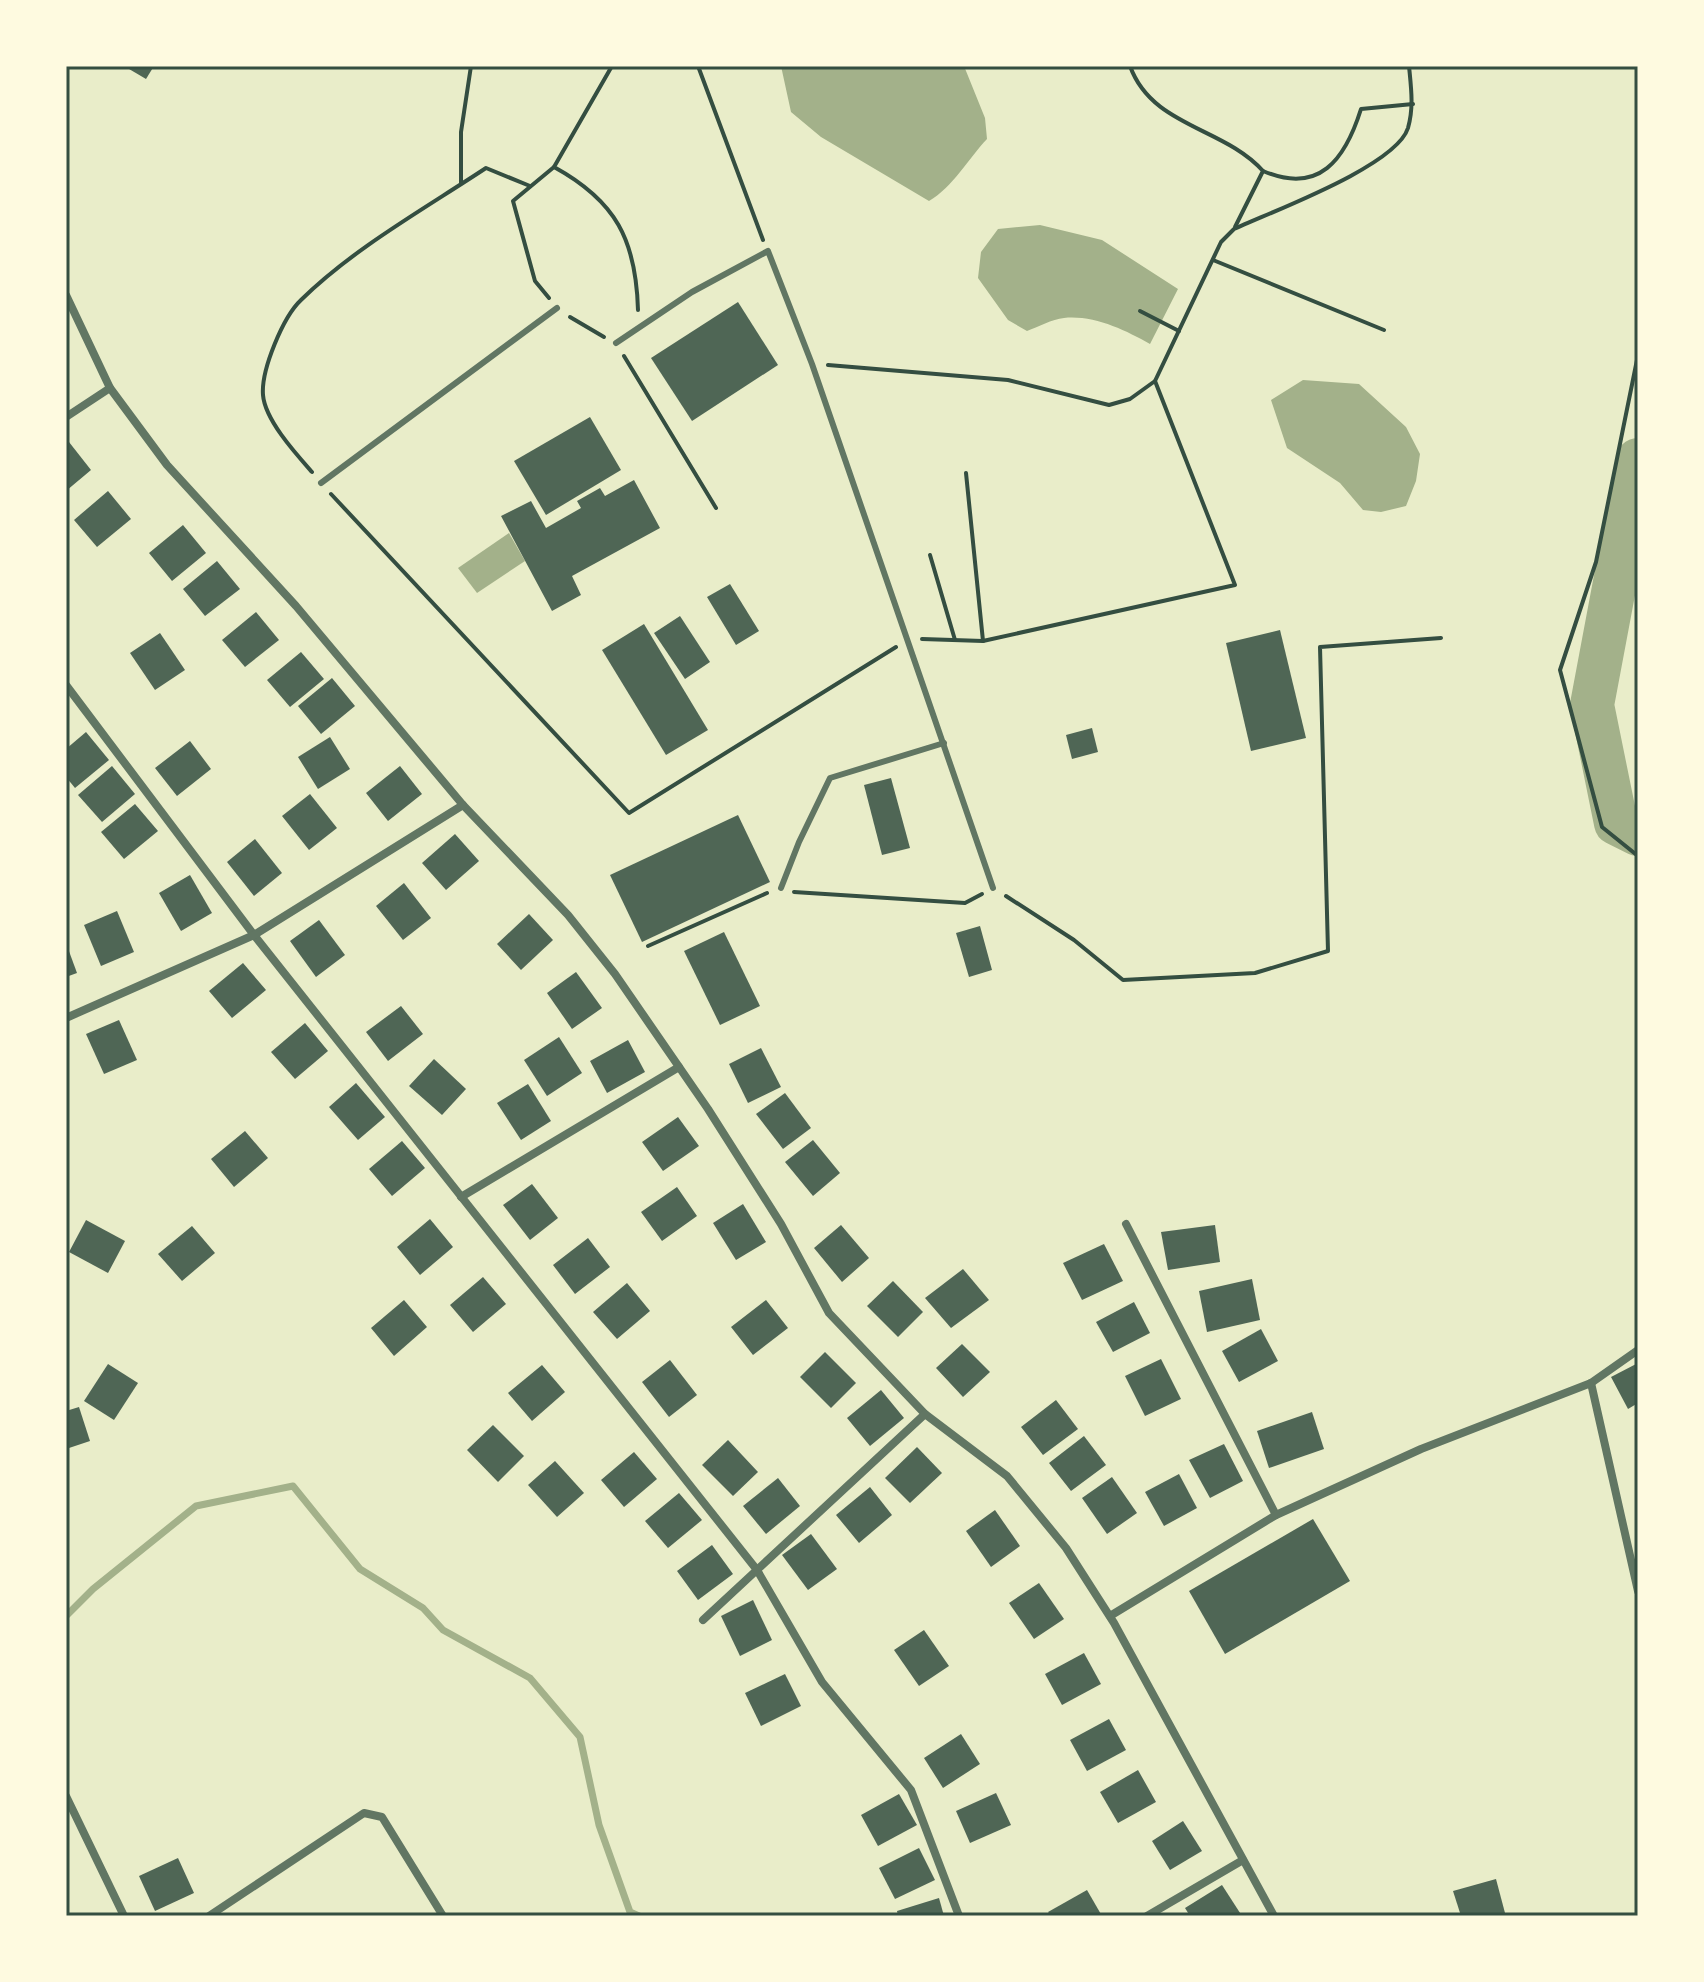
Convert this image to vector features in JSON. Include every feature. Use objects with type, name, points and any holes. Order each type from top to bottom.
[{"type":"street","points":[[66,295],[110,388],[167,465],[296,606],[463,805],[568,915],[679,1067],[781,1224],[829,1313],[925,1414],[1007,1476],[1066,1548],[1110,1616],[1274,1916]]},
{"type":"street","points":[[66,417],[110,388]]},
{"type":"street","points":[[66,685],[254,935],[757,1570],[822,1682],[911,1790],[959,1916]]},
{"type":"street","points":[[66,1018],[254,935],[463,805]]},
{"type":"street","points":[[461,1197],[679,1067]]},
{"type":"street","points":[[1126,1224],[1276,1515]]},
{"type":"street","points":[[1110,1616],[1276,1515],[1421,1449],[1591,1383],[1638,1350]]},
{"type":"street","points":[[1591,1383],[1638,1591]]},
{"type":"street","points":[[703,1620],[925,1414]]},
{"type":"street","points":[[66,1796],[124,1916]]},
{"type":"street","points":[[209,1916],[364,1813],[382,1817],[443,1916]]},
{"type":"street","points":[[1147,1916],[1243,1860]]},
{"type":"lane","points":[[616,343],[692,292],[768,251],[812,364],[993,888]]},
{"type":"lane","points":[[321,483],[557,308]]},
{"type":"lane","points":[[781,888],[830,778],[944,743]]},
{"type":"path","points":[[461,184],[461,132],[471,66]]},
{"type":"path","points":[[612,66],[554,167],[513,201],[520,239],[535,281],[557,308],[616,343],[716,508]]},
{"type":"path","points":[[698,66],[768,251]]},
{"type":"path","points":[[1130,66],[1136,82],[1159,106],[1192,130],[1216,136],[1263,171],[1284,180],[1325,171],[1344,152],[1361,109],[1413,104]]},
{"type":"path","points":[[1234,229],[1369,167],[1393,151],[1407,130],[1413,104],[1409,66]]},
{"type":"path","points":[[554,167],[580,181],[624,230],[638,275],[638,328]]},
{"type":"path","points":[[530,186],[486,168],[372,245],[299,302],[270,353],[263,397],[283,438],[321,483],[629,813],[908,639],[983,641],[1235,585],[1155,381]]},
{"type":"path","points":[[812,364],[1008,380],[1109,405],[1130,399],[1155,381],[1221,242],[1234,229],[1263,171]]},
{"type":"path","points":[[1213,260],[1384,330]]},
{"type":"path","points":[[1140,311],[1179,331]]},
{"type":"path","points":[[1638,355],[1596,562],[1560,670],[1602,827],[1638,856]]},
{"type":"path","points":[[966,473],[983,641]]},
{"type":"path","points":[[930,555],[955,640]]},
{"type":"path","points":[[648,946],[781,888],[800,894],[965,903],[993,888],[1074,940],[1123,980],[1255,973],[1328,951],[1320,647],[1441,638]]},
{"type":"shaded area","points":[[781,66],[964,66],[985,118],[987,139],[953,181],[929,201],[821,137],[791,112]]},
{"type":"shaded area","points":[[1040,225],[1102,240],[1178,289],[1150,344],[1120,329],[1087,319],[1059,319],[1027,331],[1008,320],[978,278],[981,252],[998,229]]},
{"type":"shaded area","points":[[1303,380],[1359,384],[1406,427],[1420,454],[1416,481],[1406,506],[1381,512],[1363,510],[1340,483],[1287,448],[1271,400]]},
{"type":"shaded area","points":[[509,533],[525,561],[477,593],[458,568]]},
{"type":"building","points":[[124,66],[154,66],[146,79]]},
{"type":"building","points":[[738,302],[778,365],[692,421],[651,358]]},
{"type":"building","points":[[590,417],[621,470],[546,515],[514,461]]},
{"type":"building","points":[[69,442],[91,470],[66,491],[66,445]]},
{"type":"building","points":[[634,480],[660,528],[572,576],[581,595],[552,611],[501,516],[531,501],[546,528],[581,508],[577,501],[600,488],[605,496]]},
{"type":"building","points":[[108,491],[131,519],[97,547],[74,520]]},
{"type":"building","points":[[183,525],[206,553],[172,581],[149,553]]},
{"type":"building","points":[[217,561],[240,589],[205,616],[183,589]]},
{"type":"building","points":[[730,584],[759,631],[736,645],[707,597]]},
{"type":"building","points":[[256,612],[279,640],[245,667],[222,640]]},
{"type":"building","points":[[680,616],[710,662],[685,679],[654,633]]},
{"type":"building","points":[[644,624],[708,730],[666,755],[602,650]]},
{"type":"building","points":[[1280,630],[1306,738],[1251,751],[1226,643]]},
{"type":"building","points":[[160,633],[185,670],[155,690],[130,653]]},
{"type":"building","points":[[301,652],[324,679],[290,707],[267,680]]},
{"type":"building","points":[[332,678],[355,706],[321,734],[298,706]]},
{"type":"building","points":[[1092,728],[1098,752],[1072,759],[1066,735]]},
{"type":"building","points":[[86,732],[109,760],[75,788],[66,777],[66,749]]},
{"type":"building","points":[[330,737],[350,769],[318,789],[298,757]]},
{"type":"building","points":[[190,741],[211,769],[177,796],[155,768]]},
{"type":"building","points":[[112,766],[135,794],[102,822],[78,795]]},
{"type":"building","points":[[400,766],[422,794],[388,821],[366,793]]},
{"type":"building","points":[[891,778],[910,848],[882,855],[864,785]]},
{"type":"building","points":[[310,794],[337,828],[309,850],[282,816]]},
{"type":"building","points":[[135,804],[158,831],[124,859],[101,832]]},
{"type":"building","points":[[738,815],[770,882],[642,942],[610,875]]},
{"type":"building","points":[[455,834],[479,861],[446,890],[422,863]]},
{"type":"building","points":[[255,839],[282,873],[254,896],[227,862]]},
{"type":"building","points":[[190,875],[212,913],[181,931],[159,893]]},
{"type":"building","points":[[404,883],[431,918],[403,940],[376,906]]},
{"type":"building","points":[[117,911],[134,952],[101,966],[84,925]]},
{"type":"building","points":[[529,914],[553,940],[521,970],[497,944]]},
{"type":"building","points":[[319,920],[345,955],[316,977],[290,941]]},
{"type":"building","points":[[980,926],[992,970],[969,977],[956,933]]},
{"type":"building","points":[[724,932],[760,1006],[720,1025],[684,951]]},
{"type":"building","points":[[66,943],[77,973],[66,977]]},
{"type":"building","points":[[243,963],[266,990],[232,1018],[209,991]]},
{"type":"building","points":[[576,972],[602,1008],[572,1029],[547,993]]},
{"type":"building","points":[[401,1006],[423,1034],[388,1061],[366,1032]]},
{"type":"building","points":[[119,1020],[137,1060],[104,1074],[86,1034]]},
{"type":"building","points":[[305,1023],[328,1051],[295,1079],[271,1052]]},
{"type":"building","points":[[559,1037],[582,1073],[547,1096],[524,1060]]},
{"type":"building","points":[[628,1040],[645,1072],[607,1093],[590,1061]]},
{"type":"building","points":[[761,1048],[781,1087],[748,1103],[729,1064]]},
{"type":"building","points":[[434,1059],[466,1089],[442,1115],[409,1086]]},
{"type":"building","points":[[356,1083],[385,1117],[358,1140],[329,1107]]},
{"type":"building","points":[[528,1084],[551,1121],[521,1140],[497,1103]]},
{"type":"building","points":[[785,1093],[811,1128],[783,1149],[756,1114]]},
{"type":"building","points":[[678,1117],[699,1146],[663,1171],[642,1142]]},
{"type":"building","points":[[245,1131],[268,1158],[234,1187],[211,1159]]},
{"type":"building","points":[[813,1140],[840,1173],[813,1196],[785,1162]]},
{"type":"building","points":[[402,1141],[425,1168],[392,1196],[369,1169]]},
{"type":"building","points":[[532,1184],[558,1218],[530,1240],[503,1205]]},
{"type":"building","points":[[677,1187],[697,1216],[662,1241],[641,1212]]},
{"type":"building","points":[[743,1204],[766,1242],[736,1260],[713,1223]]},
{"type":"building","points":[[430,1219],[453,1247],[420,1275],[397,1247]]},
{"type":"building","points":[[86,1220],[125,1241],[108,1273],[69,1252]]},
{"type":"building","points":[[841,1225],[869,1258],[842,1282],[814,1248]]},
{"type":"building","points":[[1215,1225],[1220,1262],[1168,1270],[1161,1232]]},
{"type":"building","points":[[192,1226],[215,1253],[182,1281],[158,1254]]},
{"type":"building","points":[[588,1238],[610,1267],[575,1294],[553,1265]]},
{"type":"building","points":[[1104,1244],[1123,1281],[1082,1300],[1063,1263]]},
{"type":"building","points":[[963,1269],[989,1300],[951,1328],[925,1298]]},
{"type":"building","points":[[483,1277],[506,1304],[473,1332],[450,1305]]},
{"type":"building","points":[[1252,1279],[1260,1320],[1207,1332],[1199,1291]]},
{"type":"building","points":[[893,1281],[923,1312],[898,1337],[867,1306]]},
{"type":"building","points":[[627,1283],[650,1311],[617,1339],[593,1312]]},
{"type":"building","points":[[404,1300],[427,1327],[394,1356],[371,1328]]},
{"type":"building","points":[[766,1300],[788,1328],[753,1355],[731,1327]]},
{"type":"building","points":[[1134,1302],[1150,1333],[1113,1352],[1096,1322]]},
{"type":"building","points":[[1261,1329],[1278,1361],[1239,1382],[1222,1351]]},
{"type":"building","points":[[962,1344],[990,1372],[963,1397],[936,1368]]},
{"type":"building","points":[[825,1352],[856,1383],[831,1408],[800,1377]]},
{"type":"building","points":[[1161,1359],[1181,1399],[1145,1416],[1125,1376]]},
{"type":"building","points":[[670,1360],[697,1395],[669,1417],[642,1382]]},
{"type":"building","points":[[1638,1363],[1638,1403],[1628,1409],[1611,1377]]},
{"type":"building","points":[[108,1364],[138,1383],[114,1420],[84,1401]]},
{"type":"building","points":[[542,1365],[565,1392],[532,1421],[508,1393]]},
{"type":"building","points":[[881,1390],[904,1418],[870,1446],[847,1418]]},
{"type":"building","points":[[1056,1400],[1078,1429],[1043,1455],[1021,1427]]},
{"type":"building","points":[[79,1407],[90,1441],[66,1449],[66,1411]]},
{"type":"building","points":[[1312,1412],[1324,1449],[1269,1468],[1257,1431]]},
{"type":"building","points":[[493,1425],[524,1456],[498,1482],[467,1450]]},
{"type":"building","points":[[1084,1436],[1106,1465],[1071,1491],[1049,1463]]},
{"type":"building","points":[[728,1440],[758,1472],[733,1496],[702,1465]]},
{"type":"building","points":[[1224,1444],[1243,1481],[1210,1498],[1189,1460]]},
{"type":"building","points":[[917,1447],[942,1473],[910,1503],[885,1478]]},
{"type":"building","points":[[634,1452],[657,1479],[624,1507],[601,1480]]},
{"type":"building","points":[[555,1461],[584,1493],[557,1517],[528,1485]]},
{"type":"building","points":[[1179,1474],[1197,1508],[1164,1526],[1145,1492]]},
{"type":"building","points":[[1112,1477],[1137,1513],[1107,1534],[1082,1498]]},
{"type":"building","points":[[778,1478],[800,1506],[766,1534],[743,1506]]},
{"type":"building","points":[[870,1487],[892,1515],[859,1543],[836,1515]]},
{"type":"building","points":[[679,1493],[702,1520],[668,1548],[645,1521]]},
{"type":"building","points":[[995,1510],[1020,1546],[991,1567],[966,1531]]},
{"type":"building","points":[[1313,1519],[1350,1581],[1225,1654],[1189,1591]]},
{"type":"building","points":[[811,1534],[837,1569],[808,1590],[782,1555]]},
{"type":"building","points":[[712,1545],[733,1574],[698,1600],[677,1571]]},
{"type":"building","points":[[1039,1583],[1064,1619],[1034,1639],[1009,1603]]},
{"type":"building","points":[[753,1600],[772,1640],[740,1656],[721,1616]]},
{"type":"building","points":[[924,1630],[949,1666],[919,1686],[894,1650]]},
{"type":"building","points":[[1084,1653],[1101,1684],[1062,1705],[1045,1674]]},
{"type":"building","points":[[785,1674],[801,1706],[761,1726],[745,1693]]},
{"type":"building","points":[[1109,1719],[1126,1750],[1087,1771],[1070,1740]]},
{"type":"building","points":[[961,1734],[980,1764],[943,1788],[924,1758]]},
{"type":"building","points":[[1138,1770],[1156,1802],[1118,1823],[1100,1792]]},
{"type":"building","points":[[996,1793],[1011,1825],[970,1843],[956,1811]]},
{"type":"building","points":[[899,1794],[917,1825],[878,1846],[861,1815]]},
{"type":"building","points":[[1183,1821],[1202,1851],[1170,1870],[1152,1841]]},
{"type":"building","points":[[919,1848],[935,1880],[895,1899],[879,1868]]},
{"type":"building","points":[[178,1858],[194,1893],[155,1911],[139,1876]]},
{"type":"building","points":[[1496,1879],[1505,1913],[1461,1916],[1453,1891]]},
{"type":"building","points":[[1222,1885],[1242,1916],[1190,1916],[1185,1908]]},
{"type":"building","points":[[1087,1890],[1102,1916],[1051,1916],[1048,1912]]},
{"type":"building","points":[[939,1898],[944,1916],[898,1916],[897,1911]]},
{"type":"waterway","points":[[1638,460],[1592,705],[1616,823],[1638,834]]},
{"type":"waterway","points":[[66,1616],[93,1589],[196,1506],[293,1486],[360,1569],[423,1608],[443,1630],[530,1678],[580,1737],[599,1825],[630,1912],[639,1916]]}]
